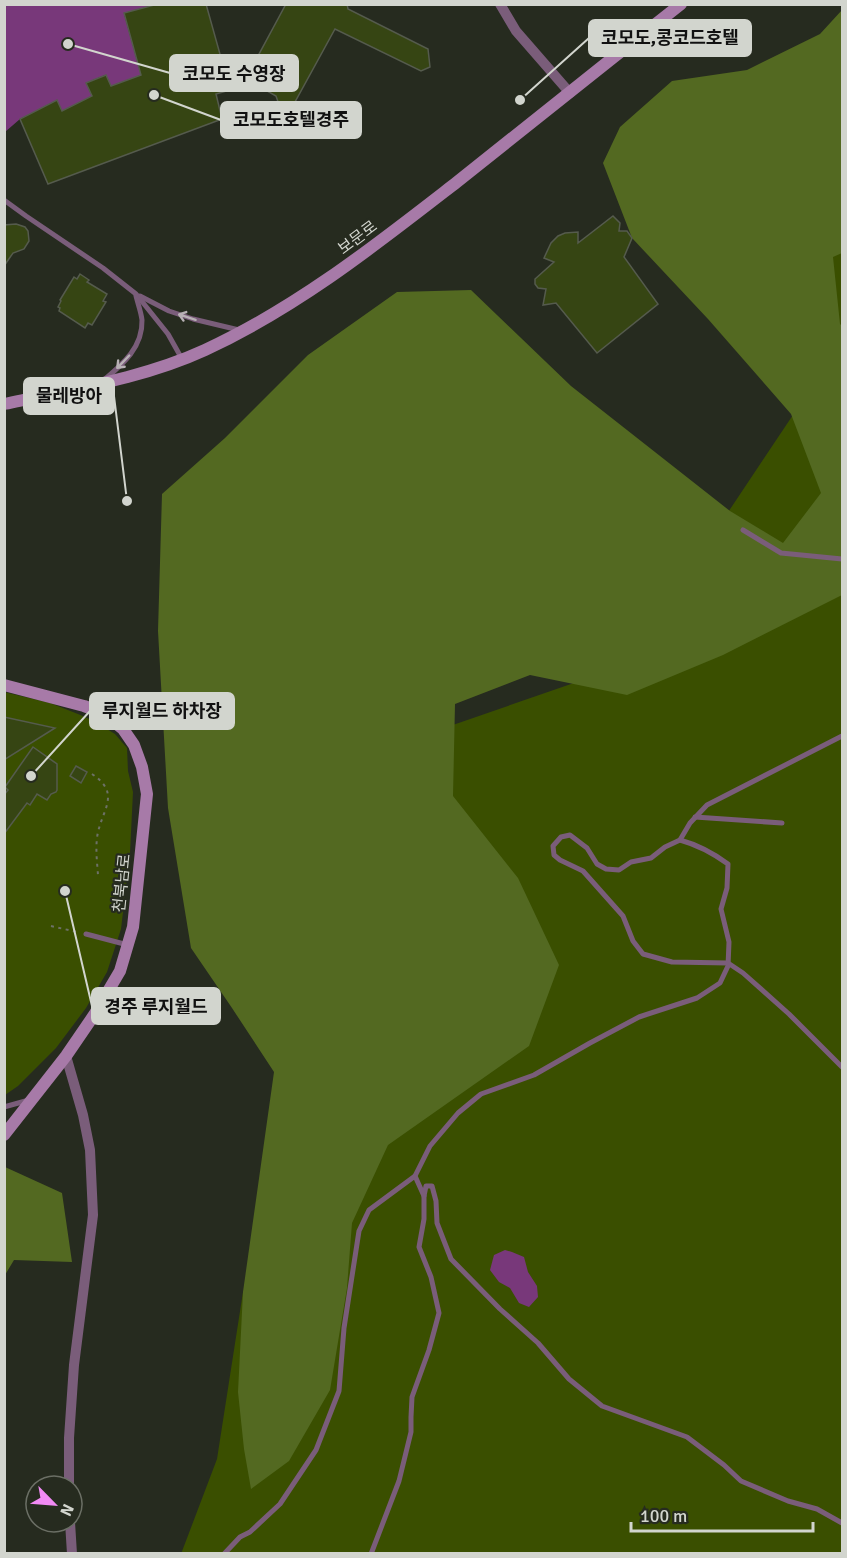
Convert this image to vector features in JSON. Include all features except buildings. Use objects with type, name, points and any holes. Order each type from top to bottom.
[{"type":"street","points":[[500,4],[516,31],[570,93]]},
{"type":"street","name":"보문로","points":[[4,404],[134,376],[204,350],[275,313],[319,286],[416,214],[681,4]]},
{"type":"street","name":"천북남로","points":[[4,685],[103,713],[123,729],[134,745],[142,767],[147,794],[133,927],[120,971],[66,1056],[4,1135]]},
{"type":"street","points":[[66,1056],[90,1150],[93,1215],[74,1365],[69,1474]]},
{"type":"street","points":[[71,1534],[72,1554]]},
{"type":"lane","points":[[4,200],[103,268],[136,294],[169,311],[242,331]]},
{"type":"lane","points":[[136,294],[168,334],[182,358]]},
{"type":"lane","points":[[100,384],[128,359],[137,344],[142,317],[136,294]]},
{"type":"lane","points":[[743,530],[781,552],[843,559]]},
{"type":"lane","points":[[843,736],[707,805],[690,823],[680,840],[665,847],[651,858],[631,862],[620,870],[606,869],[597,864],[588,849],[570,835],[561,837],[553,846],[554,855],[583,871],[623,916],[633,941],[643,954],[672,962],[728,963],[743,973],[789,1014],[843,1067]]},
{"type":"lane","points":[[695,817],[782,823]]},
{"type":"lane","points":[[224,1554],[280,1503],[316,1450],[339,1391],[344,1328],[359,1231],[369,1210],[415,1176],[430,1146],[458,1113],[480,1094],[534,1075],[639,1017],[697,998],[720,983],[728,963],[729,942],[721,909],[727,888],[728,864],[714,854],[680,840]]},
{"type":"lane","points":[[86,934],[128,945]]},
{"type":"lane","points":[[4,1107],[34,1098]]},
{"type":"lane","points":[[371,1554],[399,1480],[411,1432],[412,1397],[429,1350],[439,1313],[431,1277],[419,1247],[424,1218],[423,1196],[415,1176]]},
{"type":"lane","points":[[423,1196],[426,1186],[432,1186],[436,1201],[437,1223],[451,1259],[500,1310],[538,1343],[569,1379],[602,1406],[687,1437],[741,1481],[788,1501],[817,1509],[843,1522]]},
{"type":"path","points":[[92,774],[105,785],[109,796],[96,844],[98,875]]},
{"type":"path","points":[[51,926],[86,934]]},
{"type":"green space","points":[[842,10],[842,253],[833,257],[842,326],[842,595],[723,655],[627,695],[530,675],[455,704],[453,796],[518,878],[559,965],[529,1046],[388,1145],[352,1223],[347,1288],[330,1390],[289,1461],[251,1489],[238,1392],[243,1292],[274,1072],[191,948],[168,808],[158,631],[162,494],[225,438],[308,355],[397,292],[471,290],[571,386],[730,511],[783,543],[821,493],[791,414],[708,319],[632,238],[603,163],[620,127],[672,81],[747,70],[820,34]]},
{"type":"green space","points":[[842,203],[842,1553],[181,1554],[217,1459],[243,1292],[318,1122],[363,756],[626,665],[811,388]]},
{"type":"green space","points":[[4,692],[50,703],[94,721],[115,734],[127,748],[128,771],[133,792],[130,853],[121,929],[107,972],[86,1008],[56,1048],[18,1086],[5,1095]]},
{"type":"green space","points":[[5,1167],[62,1193],[72,1262],[14,1260],[5,1275]]},
{"type":"shaded area","points":[[5,5],[158,5],[124,14],[141,75],[111,86],[105,75],[86,83],[92,96],[62,111],[56,101],[20,119],[5,132]]},
{"type":"shaded area","points":[[505,1250],[524,1257],[528,1272],[537,1286],[538,1297],[529,1307],[519,1303],[510,1288],[499,1282],[490,1270],[494,1255]]},
{"type":"place","name":"코모도 수영장","points":[[68,44]]},
{"type":"place","name":"코모도호텔경주","points":[[154,95]]},
{"type":"place","name":"코모도,콩코드호텔","points":[[520,100]]},
{"type":"place","name":"물레방아","points":[[127,501]]},
{"type":"place","name":"루지월드 하차장","points":[[31,776]]},
{"type":"place","name":"경주 루지월드","points":[[65,891]]}]
